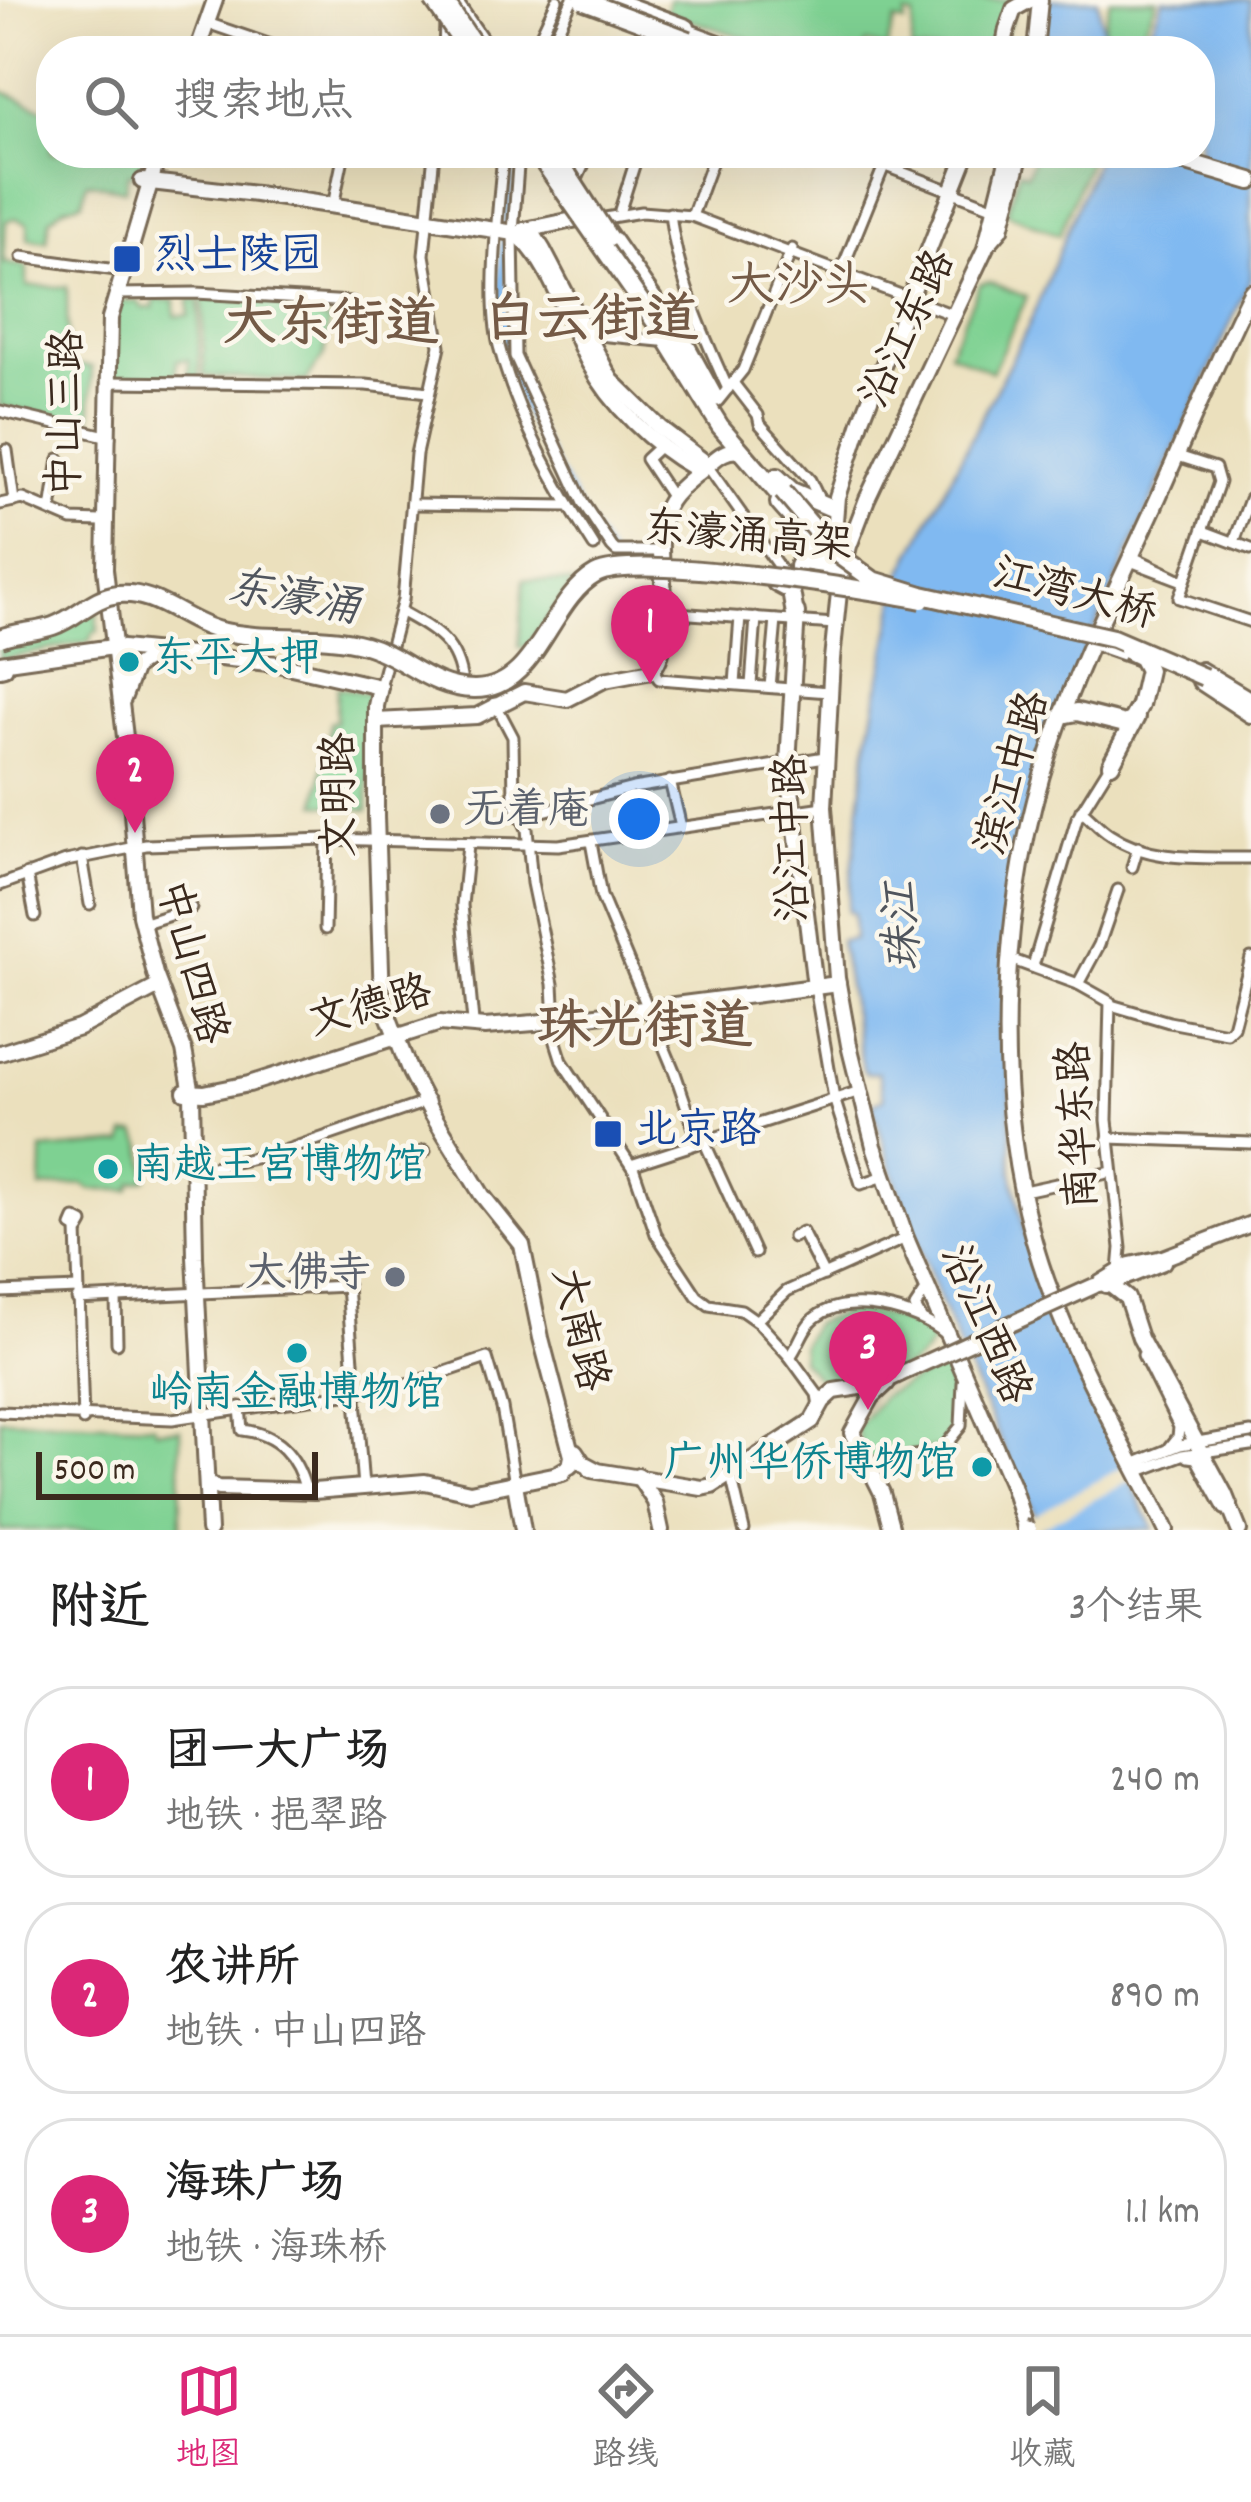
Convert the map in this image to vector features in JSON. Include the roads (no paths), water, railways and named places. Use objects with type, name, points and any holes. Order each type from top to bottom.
[{"type":"highway","points":[[594,3],[679,36]]},
{"type":"highway","points":[[443,4],[462,36]]},
{"type":"highway","points":[[1215,164],[1251,177]]},
{"type":"highway","points":[[555,168],[664,334],[719,393],[732,438],[805,534],[808,543],[791,591],[796,621]]},
{"type":"highway","points":[[1215,168],[1251,177]]},
{"type":"highway","points":[[732,438],[851,566],[946,607]]},
{"type":"highway","points":[[732,438],[786,495],[860,592],[946,607]]},
{"type":"highway","points":[[786,495],[830,510]]},
{"type":"highway","points":[[533,650],[585,576],[614,562],[794,576],[922,598]]},
{"type":"highway","name":"东濠涌高架","points":[[0,636],[53,626],[103,597],[137,595],[210,628],[358,644],[384,652],[432,681],[482,689],[516,671],[586,580],[615,568],[661,564],[794,576]]},
{"type":"highway","name":"东濠涌高架","points":[[0,636],[60,622],[97,599],[125,593],[152,598],[192,621],[223,631],[364,644],[428,678],[463,688],[488,687],[503,681],[533,650],[582,584],[619,565],[761,572],[922,598]]},
{"type":"highway","name":"江湾大桥","points":[[922,598],[1113,638],[1203,679]]},
{"type":"highway","name":"江湾大桥","points":[[946,607],[1126,649],[1203,679]]},
{"type":"highway","points":[[1111,764],[1132,728],[1148,670],[1141,657],[1126,649]]},
{"type":"highway","points":[[1203,679],[1251,709]]},
{"type":"highway","points":[[1067,709],[1079,707],[1114,724],[1127,723],[1140,705]]},
{"type":"main road","points":[[207,36],[218,0]]},
{"type":"main road","points":[[571,0],[594,3],[650,36]]},
{"type":"main road","points":[[614,0],[708,36]]},
{"type":"main road","points":[[1006,36],[1014,9],[1036,0]]},
{"type":"main road","points":[[1034,36],[1036,0]]},
{"type":"main road","points":[[1034,36],[1036,0]]},
{"type":"main road","points":[[1014,9],[1028,9],[1035,21]]},
{"type":"main road","points":[[150,168],[145,182],[518,231],[590,211]]},
{"type":"main road","points":[[556,168],[634,267],[719,393]]},
{"type":"main road","points":[[556,168],[618,255],[634,267]]},
{"type":"main road","points":[[794,576],[825,548],[830,510],[862,419],[960,168]]},
{"type":"main road","name":"沿江东路","points":[[855,531],[985,249],[1010,168]]},
{"type":"main road","points":[[985,249],[1012,168]]},
{"type":"main road","points":[[985,249],[1001,230],[1013,168]]},
{"type":"main road","name":"中山三路","points":[[107,384],[105,314],[145,182]]},
{"type":"main road","name":"中山三路","points":[[105,596],[110,323],[145,182]]},
{"type":"main road","points":[[540,254],[547,230],[590,211]]},
{"type":"main road","points":[[590,211],[615,273],[664,334]]},
{"type":"main road","points":[[518,231],[540,254],[580,327],[592,370],[679,452]]},
{"type":"main road","points":[[615,273],[634,267]]},
{"type":"main road","points":[[630,295],[647,286]]},
{"type":"main road","name":"滨江中路","points":[[1168,1530],[1059,1303],[1038,1240],[1026,1191],[1013,1068],[1012,960],[1030,844],[1067,709],[1248,306]]},
{"type":"main road","name":"滨江中路","points":[[1133,560],[1248,306]]},
{"type":"main road","points":[[612,388],[660,446],[701,465]]},
{"type":"main road","name":"中山三路","points":[[106,436],[100,521],[110,649]]},
{"type":"main road","points":[[651,669],[657,656],[660,612],[660,514],[670,495],[701,465],[725,451],[732,438]]},
{"type":"main road","points":[[661,564],[667,506],[722,442],[732,438]]},
{"type":"main road","points":[[830,510],[863,509]]},
{"type":"main road","points":[[830,510],[850,518],[855,531]]},
{"type":"main road","name":"沿江中路","points":[[855,531],[840,584],[824,807],[837,981],[876,1145]]},
{"type":"main road","points":[[794,576],[806,561],[825,563],[834,569],[840,584]]},
{"type":"main road","points":[[796,621],[788,764],[815,987]]},
{"type":"main road","points":[[1097,637],[1159,658],[1251,709]]},
{"type":"main road","points":[[110,649],[272,668],[380,687]]},
{"type":"main road","points":[[1,666],[110,649],[278,664],[380,687]]},
{"type":"main road","name":"中山四路","points":[[110,649],[121,710],[135,921],[189,1092],[192,1221]]},
{"type":"main road","name":"中山四路","points":[[110,649],[142,924],[155,988]]},
{"type":"main road","points":[[121,710],[131,671],[153,655]]},
{"type":"main road","points":[[496,705],[521,674],[566,695],[601,676],[651,669]]},
{"type":"main road","points":[[378,720],[474,712],[528,691],[567,699],[604,680],[651,669]]},
{"type":"main road","name":"文明路","points":[[380,687],[378,842],[384,988],[397,1033],[427,1101],[489,1201]]},
{"type":"main road","points":[[556,1020],[837,981]]},
{"type":"main road","points":[[0,1051],[72,1026],[155,988]]},
{"type":"main road","name":"文德路","points":[[189,1092],[250,1084],[438,1019],[556,1020]]},
{"type":"main road","name":"文德路","points":[[397,1033],[446,1023],[485,1027],[556,1020]]},
{"type":"main road","name":"中山四路","points":[[189,1092],[192,1221]]},
{"type":"main road","name":"沿江西路","points":[[876,1145],[923,1295],[945,1334],[1030,1529]]},
{"type":"main road","name":"沿江西路","points":[[876,1145],[927,1282],[1030,1529]]},
{"type":"main road","name":"大南路","points":[[489,1201],[525,1244],[542,1331],[573,1444],[581,1461],[596,1470]]},
{"type":"main road","name":"大南路","points":[[489,1201],[524,1252],[573,1458],[570,1466],[555,1474]]},
{"type":"main road","points":[[192,1221],[206,1530]]},
{"type":"main road","points":[[1127,1298],[1149,1267],[1251,1226]]},
{"type":"main road","points":[[205,1493],[425,1482],[470,1492],[596,1470],[702,1488],[731,1475],[807,1425],[834,1390],[879,1384],[1104,1283],[1251,1226]]},
{"type":"main road","points":[[1104,1283],[1127,1298],[1140,1338],[1196,1451],[1224,1493],[1238,1530]]},
{"type":"main road","points":[[892,1530],[882,1493],[853,1442],[853,1427],[877,1390],[900,1375]]},
{"type":"main road","points":[[638,1476],[655,1502],[661,1530]]},
{"type":"main road","points":[[515,1484],[523,1530]]},
{"type":"main road","points":[[1218,1491],[1238,1530]]},
{"type":"main road","points":[[1010,1530],[1018,1520],[1019,1504]]},
{"type":"main road","points":[[1010,1530],[1030,1529]]},
{"type":"street","points":[[540,36],[557,0]]},
{"type":"street","points":[[555,36],[571,0]]},
{"type":"street","points":[[333,206],[341,168]]},
{"type":"street","points":[[380,687],[400,611],[419,436],[440,341],[426,274],[425,218],[432,168]]},
{"type":"street","points":[[506,168],[518,231],[499,344],[532,430],[575,505],[616,551],[661,564]]},
{"type":"street","points":[[519,168],[514,356],[594,546]]},
{"type":"street","points":[[589,168],[590,211]]},
{"type":"street","points":[[633,168],[627,188],[634,210]]},
{"type":"street","points":[[693,214],[710,168]]},
{"type":"street","points":[[842,270],[883,168]]},
{"type":"street","points":[[889,168],[994,208]]},
{"type":"street","points":[[590,211],[627,188]]},
{"type":"street","points":[[634,210],[693,214]]},
{"type":"street","points":[[590,211],[693,214],[956,316]]},
{"type":"street","points":[[670,213],[674,254],[719,393],[758,415],[760,424],[830,510]]},
{"type":"street","points":[[719,393],[759,333],[791,250]]},
{"type":"street","points":[[22,257],[116,270]]},
{"type":"street","points":[[116,294],[196,293],[352,302]]},
{"type":"street","points":[[580,327],[664,334]]},
{"type":"street","points":[[107,384],[429,392]]},
{"type":"street","points":[[0,414],[106,436]]},
{"type":"street","points":[[660,446],[646,459],[670,495]]},
{"type":"street","points":[[7,450],[14,501]]},
{"type":"street","points":[[1181,457],[1215,468],[1218,490],[1178,594],[1183,601],[1251,622]]},
{"type":"street","points":[[51,511],[59,459]]},
{"type":"street","points":[[701,465],[794,576]]},
{"type":"street","points":[[786,495],[819,529],[812,536],[805,534]]},
{"type":"street","points":[[0,504],[23,499],[72,520],[100,521]]},
{"type":"street","points":[[1234,542],[1250,499]]},
{"type":"street","points":[[412,504],[575,505]]},
{"type":"street","points":[[1203,531],[1251,549]]},
{"type":"street","points":[[1133,560],[1183,581]]},
{"type":"street","points":[[400,611],[445,638],[457,659],[462,684]]},
{"type":"street","points":[[660,612],[836,624]]},
{"type":"street","points":[[735,684],[740,616]]},
{"type":"street","points":[[751,686],[756,618]]},
{"type":"street","points":[[770,687],[776,620]]},
{"type":"street","points":[[1034,966],[1081,810],[1133,734],[1159,658]]},
{"type":"street","points":[[651,669],[659,679],[829,692]]},
{"type":"street","points":[[496,705],[513,737],[514,801],[527,829],[566,1061],[633,1165],[658,1231],[698,1294],[709,1301],[742,1306],[759,1318],[814,1381],[834,1390]]},
{"type":"street","points":[[520,817],[670,782],[825,758]]},
{"type":"street","points":[[670,782],[682,826]]},
{"type":"street","points":[[0,885],[82,857],[132,847],[328,839],[529,846],[591,842],[824,807]]},
{"type":"street","points":[[1081,810],[1114,838],[1138,848],[1193,860],[1251,859]]},
{"type":"street","points":[[325,929],[328,839]]},
{"type":"street","points":[[591,842],[598,886],[645,1007],[755,1253]]},
{"type":"street","points":[[468,844],[462,905],[472,1022]]},
{"type":"street","points":[[1132,867],[1138,848]]},
{"type":"street","points":[[82,857],[90,904]]},
{"type":"street","points":[[27,874],[35,916]]},
{"type":"street","points":[[1078,984],[1099,945],[1118,890]]},
{"type":"street","points":[[142,924],[191,908]]},
{"type":"street","points":[[1012,960],[1078,984],[1110,1002],[1169,1022],[1227,1033],[1233,1027],[1251,958]]},
{"type":"street","points":[[815,987],[834,1099],[850,1154],[861,1184],[884,1176]]},
{"type":"street","name":"南华东路","points":[[1104,1283],[1121,1248],[1108,1138],[1110,1002]]},
{"type":"street","points":[[633,1165],[860,1090]]},
{"type":"street","points":[[194,1171],[278,1154],[427,1101]]},
{"type":"street","points":[[1108,1138],[1251,1143]]},
{"type":"street","points":[[850,1154],[876,1145]]},
{"type":"street","points":[[633,1165],[656,1234],[697,1296],[709,1305],[746,1312],[791,1356],[818,1397],[818,1413]]},
{"type":"street","points":[[1026,1191],[1112,1172]]},
{"type":"street","points":[[77,1230],[83,1417]]},
{"type":"street","points":[[793,1237],[802,1232],[824,1275]]},
{"type":"street","points":[[759,1318],[787,1291],[906,1238]]},
{"type":"street","points":[[1121,1248],[1149,1267]]},
{"type":"street","points":[[0,1290],[77,1291],[116,1298],[347,1286],[363,1487]]},
{"type":"street","points":[[897,1312],[923,1295]]},
{"type":"street","points":[[923,1295],[915,1312],[945,1334]]},
{"type":"street","points":[[116,1298],[117,1343]]},
{"type":"street","points":[[791,1356],[812,1320],[829,1310],[855,1305],[923,1319]]},
{"type":"street","points":[[1140,1338],[1147,1366],[1179,1433],[1168,1454]]},
{"type":"street","points":[[0,1414],[159,1420],[200,1416],[418,1382],[487,1358],[502,1408],[515,1484]]},
{"type":"street","points":[[866,1463],[940,1452],[961,1426],[963,1376]]},
{"type":"street","points":[[240,1407],[242,1430],[266,1434],[288,1452],[306,1491]]},
{"type":"street","points":[[1172,1413],[1185,1425]]},
{"type":"street","points":[[961,1426],[987,1428]]},
{"type":"street","points":[[1196,1451],[1251,1433]]},
{"type":"street","points":[[1138,1467],[1168,1454],[1251,1445]]},
{"type":"street","points":[[731,1475],[744,1530]]},
{"type":"water","points":[[1045,0],[1098,0],[1104,36],[1043,36]]},
{"type":"water","name":"珠江","points":[[1163,0],[1251,0],[1251,277],[1047,736],[1008,914],[1012,1171],[1025,1235],[1077,1371],[1154,1530],[1042,1530],[971,1374],[888,1159],[872,1104],[884,1098],[878,1073],[863,1069],[840,941],[854,939],[853,913],[847,912],[867,749],[901,575],[1028,327],[1093,168],[1215,168],[1215,36],[1149,34]]},
{"type":"waterway","points":[[549,36],[565,6]]},
{"type":"waterway","points":[[511,168],[502,283],[509,358],[540,439],[614,566]]},
{"type":"place","name":"烈士陵园","points":[[127,259]]},
{"type":"place","name":"东平大押","points":[[129,662]]},
{"type":"place","name":"团一大广场","points":[[650,684]]},
{"type":"place","name":"无着庵","points":[[440,814]]},
{"type":"place","name":"农讲所","points":[[135,833]]},
{"type":"place","name":"北京路","points":[[608,1134]]},
{"type":"place","name":"南越王宫博物馆","points":[[108,1169]]},
{"type":"place","name":"大佛寺","points":[[395,1277]]},
{"type":"place","name":"岭南金融博物馆","points":[[297,1353]]},
{"type":"place","name":"海珠广场","points":[[868,1410]]},
{"type":"place","name":"广州华侨博物馆","points":[[982,1467]]},
{"type":"district","name":"大沙头","points":[[799,289]]},
{"type":"district","name":"白云街道","points":[[591,324]]},
{"type":"district","name":"大东街道","points":[[331,328]]},
{"type":"district","name":"珠光街道","points":[[645,1031]]},
{"type":"water label","name":"东濠涌","points":[[293,601]]}]
